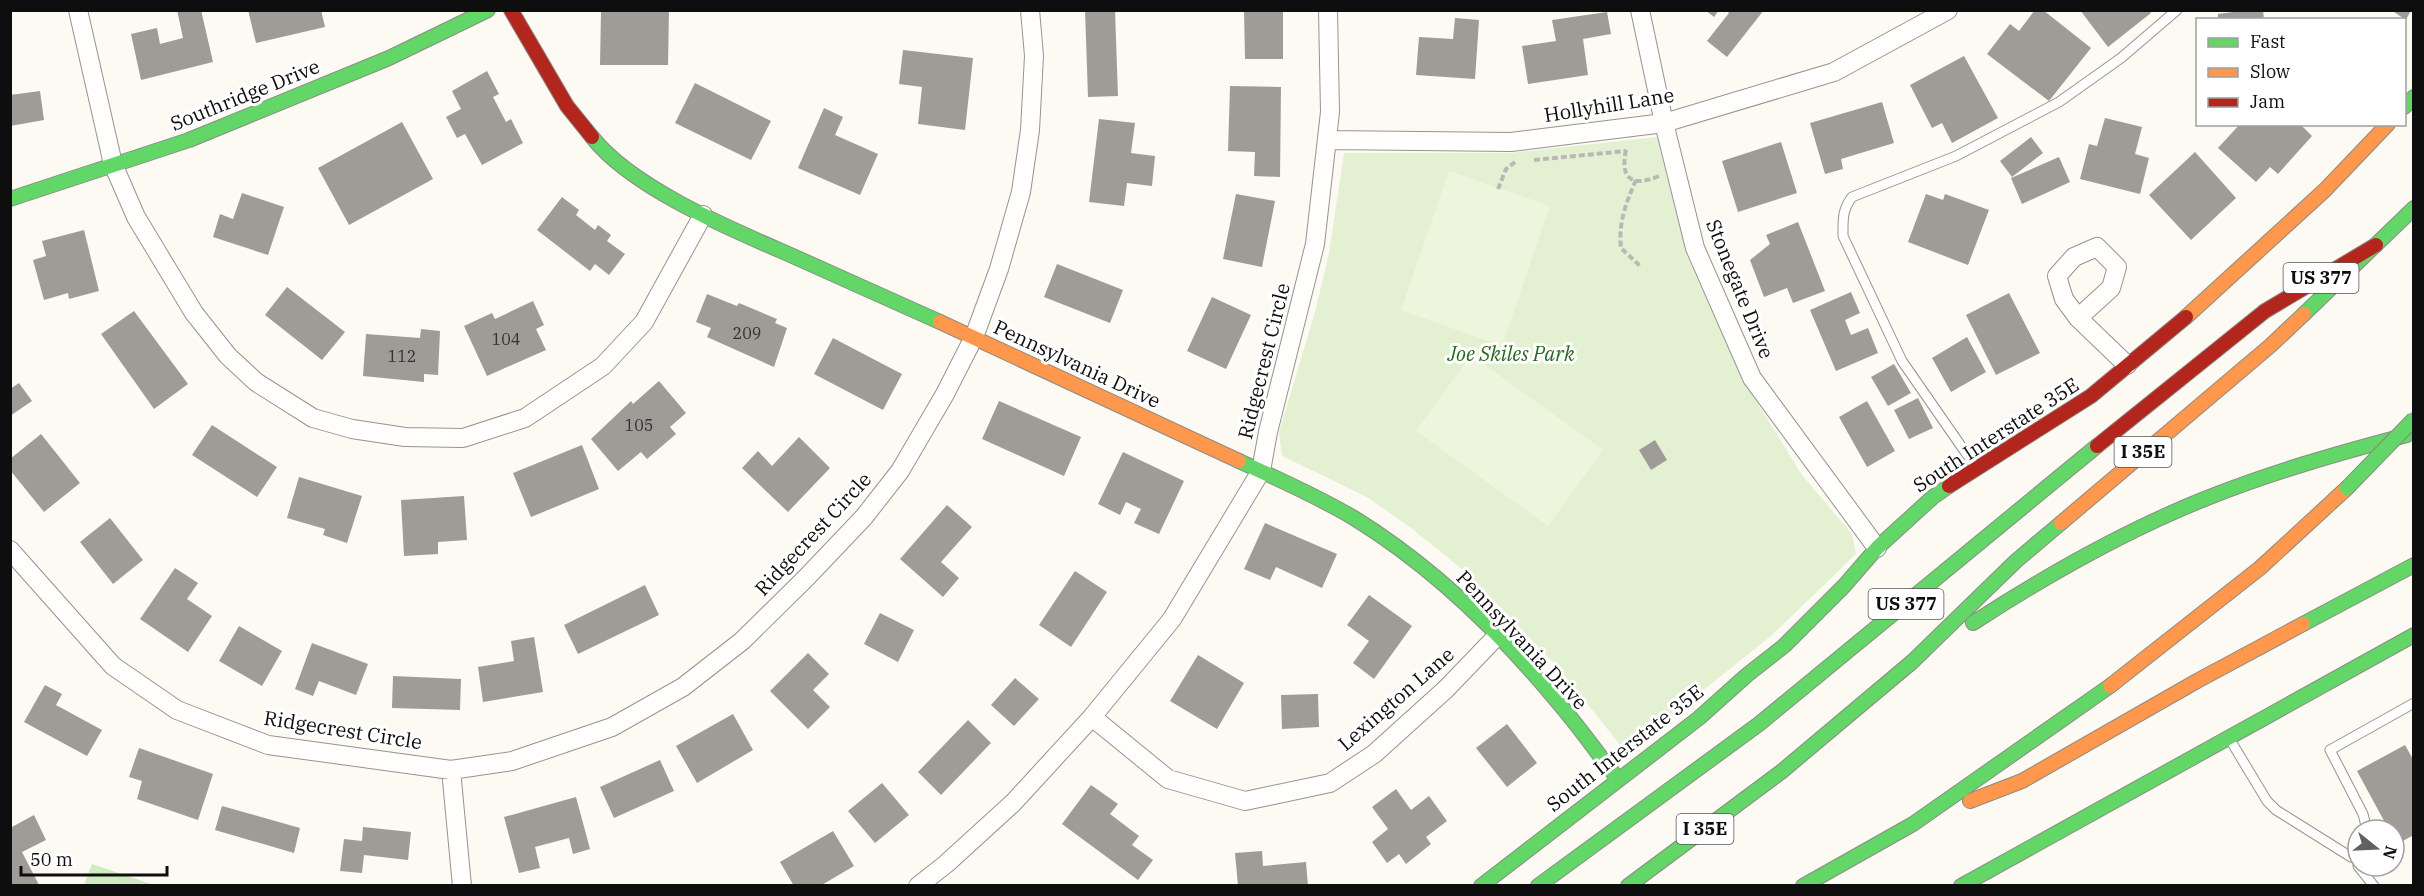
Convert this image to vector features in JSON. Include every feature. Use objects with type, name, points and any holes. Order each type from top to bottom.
[{"type":"main road","name":"Southridge Drive","points":[[10,199],[189,140],[389,58],[488,10]]},
{"type":"main road","name":"Pennsylvania Drive","points":[[511,10],[567,106],[596,143],[629,171],[667,196],[703,215],[974,337],[1349,514],[1396,546],[1456,594],[1548,690],[1618,779]]},
{"type":"main road","name":"South Interstate 35E","points":[[1481,885],[1699,718],[1784,646],[1844,586],[1877,548],[1933,497],[2091,396],[2166,336],[2325,190],[2386,126]]},
{"type":"main road","name":"I 35E","points":[[1628,885],[1781,772],[1912,662],[2016,561],[2270,346],[2414,207]]},
{"type":"main road","name":"US 377","points":[[1539,885],[1759,724],[2265,311],[2376,245]]},
{"type":"main road","points":[[1803,885],[1913,824],[2007,760],[2148,658],[2260,568],[2347,488],[2414,419]]},
{"type":"main road","points":[[1912,662],[2038,580],[2145,525],[2274,473],[2414,433]]},
{"type":"main road","points":[[1913,824],[2022,781],[2197,681],[2414,565]]},
{"type":"main road","points":[[1961,885],[2414,635]]},
{"type":"street","points":[[78,10],[113,164],[136,217],[194,313],[235,363],[256,382],[313,418],[352,429],[405,437],[463,438],[525,418],[603,366],[644,322],[703,215]]},
{"type":"street","name":"Ridgecrest Circle","points":[[10,550],[113,666],[177,710],[268,745],[451,770],[512,761],[612,727],[683,687],[742,641],[806,578],[864,517],[900,471],[945,394],[974,337],[999,269],[1021,192],[1030,130],[1034,56],[1030,10]]},
{"type":"street","name":"Ridgecrest Circle","points":[[918,885],[946,864],[1013,803],[1092,717],[1172,619],[1261,471],[1268,432],[1315,244],[1330,112],[1328,10]]},
{"type":"street","name":"Stonegate Drive","points":[[1640,10],[1664,123],[1695,248],[1752,378],[1877,548]]},
{"type":"street","name":"Hollyhill Lane","points":[[1328,140],[1511,142],[1664,123],[1834,72],[1948,10]]},
{"type":"street","points":[[2078,318],[2127,365]]},
{"type":"street","name":"Lexington Lane","points":[[1092,717],[1168,779],[1245,801],[1330,783],[1374,754],[1446,689],[1497,636]]},
{"type":"street","points":[[451,770],[462,885]]},
{"type":"lane","points":[[1977,469],[1902,362],[1844,236],[1842,217],[1846,206],[1852,197],[1956,156],[2059,102],[2121,58],[2177,10]]},
{"type":"lane","points":[[2364,818],[2330,750],[2414,703]]},
{"type":"lane","points":[[2228,737],[2267,801],[2288,818],[2346,854]]},
{"type":"path","points":[[1623,128],[1626,151],[1623,171],[1636,180],[1650,180],[1676,169]]},
{"type":"path","points":[[1498,189],[1506,169],[1513,162],[1626,151]]},
{"type":"path","points":[[1636,180],[1623,210],[1619,234],[1621,248],[1640,266]]},
{"type":"green space","name":"Joe Skiles Park","points":[[1657,137],[1687,256],[1743,380],[1802,475],[1852,534],[1856,554],[1771,636],[1626,752],[1556,665],[1468,574],[1411,528],[1367,497],[1282,456],[1279,432],[1315,312],[1329,253],[1344,153],[1509,153]]},
{"type":"green space","points":[[1449,171],[1550,206],[1502,346],[1401,310]]},
{"type":"green space","points":[[1471,355],[1603,450],[1548,526],[1416,431]]},
{"type":"green space","points":[[92,864],[154,885],[84,885]]},
{"type":"building","points":[[177,10],[201,10],[213,62],[141,80],[131,34],[157,28],[160,44],[183,38]]},
{"type":"building","points":[[248,10],[321,10],[325,27],[256,43]]},
{"type":"building","points":[[601,10],[669,10],[668,65],[600,65]]},
{"type":"building","points":[[1085,10],[1115,10],[1118,96],[1088,97]]},
{"type":"building","points":[[1244,10],[1283,10],[1283,59],[1245,59]]},
{"type":"building","points":[[1705,10],[1719,10],[1714,17]]},
{"type":"building","points":[[1725,10],[1764,10],[1727,57],[1707,41],[1729,13]]},
{"type":"building","points":[[2035,10],[2043,10],[2091,48],[2049,101],[1987,54],[2010,24],[2019,31]]},
{"type":"building","points":[[2080,10],[2149,10],[2151,13],[2108,47]]},
{"type":"building","points":[[2263,10],[2264,18],[2218,18],[2218,14]]},
{"type":"building","points":[[2391,10],[2411,10],[2406,20]]},
{"type":"building","points":[[1607,12],[1611,34],[1583,39],[1588,75],[1528,84],[1522,46],[1556,41],[1552,20]]},
{"type":"building","points":[[1455,18],[1479,20],[1475,79],[1416,75],[1419,37],[1453,39]]},
{"type":"building","points":[[903,50],[973,58],[965,130],[918,124],[922,87],[899,84]]},
{"type":"building","points":[[1964,56],[1998,118],[1952,143],[1942,123],[1932,128],[1910,85]]},
{"type":"building","points":[[487,71],[499,94],[493,97],[506,122],[511,119],[523,143],[482,165],[465,134],[457,138],[446,117],[461,109],[452,91]]},
{"type":"building","points":[[695,83],[771,121],[751,160],[675,123]]},
{"type":"building","points":[[1230,86],[1281,87],[1280,177],[1254,176],[1255,152],[1228,151]]},
{"type":"building","points":[[40,91],[44,120],[10,126],[10,95]]},
{"type":"building","points":[[1882,102],[1894,143],[1841,159],[1843,169],[1825,174],[1810,123]]},
{"type":"building","points":[[824,108],[843,117],[835,135],[878,154],[860,195],[798,168]]},
{"type":"building","points":[[2105,118],[2142,127],[2135,154],[2149,158],[2140,194],[2080,179],[2089,144],[2097,146]]},
{"type":"building","points":[[1099,119],[1135,123],[1131,153],[1155,156],[1152,186],[1127,183],[1124,206],[1089,202]]},
{"type":"building","points":[[402,122],[433,179],[349,225],[318,168]]},
{"type":"building","points":[[2238,126],[2302,126],[2312,136],[2278,174],[2270,167],[2256,182],[2218,148]]},
{"type":"building","points":[[2031,137],[2043,153],[2012,177],[2000,161]]},
{"type":"building","points":[[1781,142],[1797,193],[1738,212],[1722,161]]},
{"type":"building","points":[[2195,152],[2236,198],[2191,240],[2149,195]]},
{"type":"building","points":[[2059,157],[2070,182],[2022,204],[2011,178]]},
{"type":"building","points":[[242,193],[284,207],[268,255],[213,237],[220,214],[233,219]]},
{"type":"building","points":[[1236,194],[1275,201],[1262,267],[1223,259]]},
{"type":"building","points":[[1926,194],[1943,200],[1945,194],[1989,210],[1968,265],[1908,242]]},
{"type":"building","points":[[562,197],[579,210],[576,215],[595,230],[598,225],[611,235],[607,241],[625,254],[609,275],[595,264],[590,271],[537,230]]},
{"type":"building","points":[[1798,222],[1825,291],[1793,303],[1787,288],[1764,297],[1750,260],[1770,244],[1766,235]]},
{"type":"building","points":[[84,230],[99,291],[69,299],[68,293],[44,300],[33,260],[46,256],[42,241]]},
{"type":"building","points":[[1057,264],[1123,290],[1110,323],[1044,297]]},
{"type":"building","points":[[287,287],[345,332],[322,360],[265,315]]},
{"type":"building","points":[[1851,292],[1860,313],[1845,320],[1851,335],[1868,328],[1878,353],[1836,371],[1810,310]]},
{"type":"building","points":[[2009,293],[2040,353],[1996,375],[1966,315]]},
{"type":"building","points":[[707,294],[737,306],[739,303],[777,319],[775,323],[787,328],[774,367],[707,337],[711,328],[696,322]]},
{"type":"building","points":[[1212,297],[1251,315],[1226,369],[1187,351]]},
{"type":"building","points":[[533,301],[544,325],[536,329],[546,350],[487,376],[464,326],[492,313],[495,319]]},
{"type":"building","points":[[134,311],[188,384],[154,409],[101,334]]},
{"type":"building","points":[[421,329],[440,331],[438,375],[424,374],[424,382],[363,376],[366,334],[420,338]]},
{"type":"building","points":[[1967,337],[1986,372],[1951,392],[1932,358]]},
{"type":"building","points":[[833,338],[902,374],[883,410],[814,374]]},
{"type":"building","points":[[1894,364],[1911,393],[1888,406],[1871,377]]},
{"type":"building","points":[[659,381],[686,413],[670,427],[676,434],[647,459],[641,452],[618,471],[591,439],[631,401],[633,404]]},
{"type":"building","points":[[19,383],[32,401],[10,416],[10,389]]},
{"type":"building","points":[[1918,398],[1933,428],[1909,439],[1894,410]]},
{"type":"building","points":[[999,401],[1081,437],[1064,476],[982,439]]},
{"type":"building","points":[[1867,401],[1895,451],[1867,467],[1839,417]]},
{"type":"building","points":[[212,425],[277,467],[257,497],[192,455]]},
{"type":"building","points":[[41,434],[80,483],[44,512],[10,470],[10,459]]},
{"type":"building","points":[[799,437],[830,468],[788,512],[742,468],[758,451],[772,466]]},
{"type":"building","points":[[1655,440],[1667,460],[1651,470],[1639,450]]},
{"type":"building","points":[[582,445],[599,489],[531,517],[513,473]]},
{"type":"building","points":[[1123,452],[1184,481],[1159,534],[1134,523],[1141,509],[1126,502],[1120,515],[1098,504]]},
{"type":"building","points":[[299,477],[362,496],[347,543],[323,535],[325,529],[287,518]]},
{"type":"building","points":[[464,496],[467,540],[438,542],[438,554],[404,556],[401,500]]},
{"type":"building","points":[[947,505],[972,527],[941,562],[959,578],[943,597],[900,559]]},
{"type":"building","points":[[110,518],[143,560],[113,584],[80,542]]},
{"type":"building","points":[[1265,523],[1337,554],[1322,588],[1276,567],[1270,580],[1244,569]]},
{"type":"building","points":[[175,568],[198,583],[187,599],[212,616],[188,652],[140,619]]},
{"type":"building","points":[[1075,571],[1107,592],[1071,647],[1039,625]]},
{"type":"building","points":[[645,585],[659,615],[578,654],[564,625]]},
{"type":"building","points":[[1369,595],[1412,626],[1374,679],[1353,663],[1369,641],[1347,625]]},
{"type":"building","points":[[880,613],[914,630],[898,662],[864,644]]},
{"type":"building","points":[[239,626],[282,651],[262,686],[219,661]]},
{"type":"building","points":[[534,637],[543,692],[483,702],[478,667],[514,661],[511,641]]},
{"type":"building","points":[[312,643],[368,664],[356,695],[319,681],[313,696],[295,689]]},
{"type":"building","points":[[808,653],[829,674],[813,690],[830,707],[808,729],[770,691]]},
{"type":"building","points":[[1198,655],[1244,683],[1217,729],[1170,701]]},
{"type":"building","points":[[393,676],[461,679],[460,710],[392,708]]},
{"type":"building","points":[[1015,678],[1039,699],[1014,726],[991,705]]},
{"type":"building","points":[[45,685],[62,694],[56,705],[102,730],[87,756],[24,722]]},
{"type":"building","points":[[1318,694],[1319,727],[1282,729],[1281,695]]},
{"type":"building","points":[[733,714],[753,750],[697,783],[676,746]]},
{"type":"building","points":[[968,720],[991,743],[941,795],[918,772]]},
{"type":"building","points":[[1507,724],[1537,763],[1507,787],[1476,748]]},
{"type":"building","points":[[2405,745],[2414,761],[2414,835],[2406,839],[2406,818],[2382,818],[2357,771]]},
{"type":"building","points":[[139,748],[213,774],[198,820],[137,799],[142,781],[129,777]]},
{"type":"building","points":[[660,760],[674,791],[614,818],[600,787]]},
{"type":"building","points":[[882,783],[909,815],[875,843],[848,811]]},
{"type":"building","points":[[1091,785],[1118,804],[1110,814],[1139,836],[1132,845],[1153,860],[1138,880],[1062,824]]},
{"type":"building","points":[[1396,789],[1411,810],[1429,796],[1447,821],[1426,837],[1431,844],[1406,864],[1399,854],[1387,863],[1372,842],[1388,829],[1372,807]]},
{"type":"building","points":[[576,797],[590,849],[573,854],[569,838],[535,847],[540,868],[519,873],[504,817]]},
{"type":"building","points":[[222,806],[300,828],[294,853],[215,830]]},
{"type":"building","points":[[34,815],[46,840],[22,852],[39,885],[10,886],[10,828]]},
{"type":"building","points":[[363,827],[411,832],[408,860],[364,855],[362,873],[340,871],[344,839],[362,841]]},
{"type":"building","points":[[833,831],[854,866],[820,886],[794,886],[780,862]]},
{"type":"building","points":[[1262,851],[1263,866],[1306,862],[1308,886],[1238,886],[1235,853]]},
{"type":"traffic: fast","points":[[10,199],[189,140],[389,58],[488,10]]},
{"type":"traffic: fast","points":[[2406,105],[2414,97]]},
{"type":"traffic: fast","points":[[592,137],[631,173],[682,204],[940,322]]},
{"type":"traffic: fast","points":[[2304,314],[2414,208]]},
{"type":"traffic: fast","points":[[2347,488],[2414,419]]},
{"type":"traffic: fast","points":[[1973,623],[2087,555],[2176,511],[2281,471],[2407,435]]},
{"type":"traffic: fast","points":[[1538,886],[1759,724],[2097,446]]},
{"type":"traffic: fast","points":[[1239,461],[1312,495],[1354,518],[1382,536],[1436,578],[1487,624],[1534,674],[1618,779]]},
{"type":"traffic: fast","points":[[1481,886],[1699,718],[1784,646],[1844,586],[1877,548],[1933,497],[1949,486]]},
{"type":"traffic: fast","points":[[1628,886],[1781,772],[1912,662],[2016,561],[2061,523]]},
{"type":"traffic: fast","points":[[2303,624],[2414,565]]},
{"type":"traffic: fast","points":[[1961,886],[2414,635]]},
{"type":"traffic: fast","points":[[1803,886],[1913,824],[2110,686]]},
{"type":"traffic: slow","points":[[2186,317],[2325,190],[2386,126]]},
{"type":"traffic: slow","points":[[2061,523],[2270,346],[2304,314]]},
{"type":"traffic: slow","points":[[940,322],[1239,461]]},
{"type":"traffic: slow","points":[[2110,686],[2260,568],[2347,488]]},
{"type":"traffic: slow","points":[[1970,801],[2022,781],[2197,681],[2303,624]]},
{"type":"traffic: jam","points":[[511,10],[567,106],[592,137]]},
{"type":"traffic: jam","points":[[2097,446],[2265,311],[2376,245]]},
{"type":"traffic: jam","points":[[1949,486],[2091,396],[2186,317]]}]
